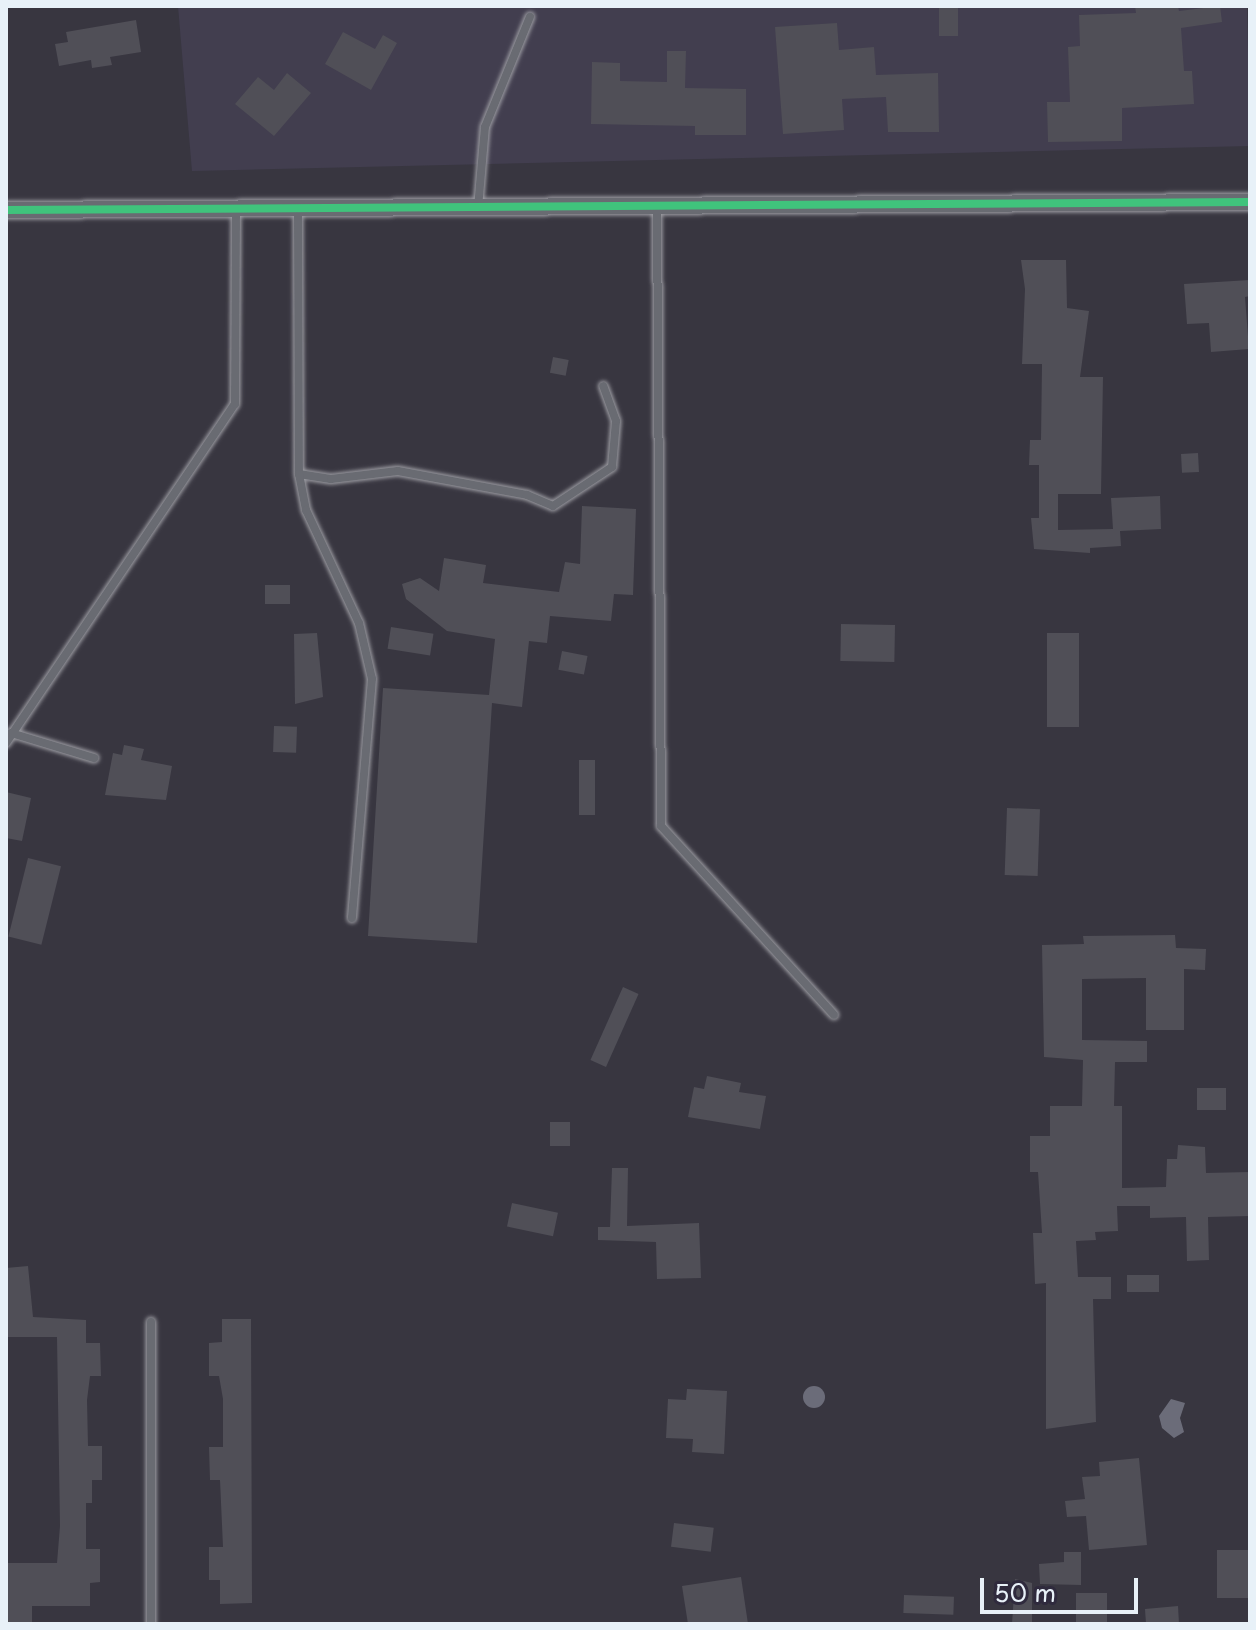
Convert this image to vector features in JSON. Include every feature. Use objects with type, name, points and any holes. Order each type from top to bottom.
[{"type":"street","points":[[6,210],[236,212],[657,204],[1250,202]]},
{"type":"lane","points":[[478,209],[485,127],[530,17]]},
{"type":"lane","points":[[657,204],[661,826],[834,1015]]},
{"type":"lane","points":[[298,211],[299,474],[306,510],[359,623],[372,679],[352,918]]},
{"type":"lane","points":[[6,743],[235,404],[236,212]]},
{"type":"lane","points":[[299,474],[331,479],[398,471],[527,495],[553,506],[612,467],[616,421],[603,386]]},
{"type":"lane","points":[[11,733],[94,758]]},
{"type":"lane","points":[[151,1322],[151,1624]]},
{"type":"shaded area","points":[[178,6],[1247,6],[1250,146],[192,171]]},
{"type":"shaded area","points":[[810,1386],[818,1386],[825,1397],[818,1408],[810,1408],[803,1401],[803,1393]]},
{"type":"shaded area","points":[[1171,1399],[1185,1403],[1180,1418],[1184,1432],[1174,1438],[1162,1428],[1159,1416]]},
{"type":"building","points":[[939,6],[958,6],[958,36],[939,36]]},
{"type":"building","points":[[1135,6],[1178,6],[1179,11],[1220,6],[1222,22],[1181,28],[1184,71],[1192,71],[1194,104],[1122,108],[1122,141],[1048,142],[1047,102],[1070,102],[1068,47],[1080,46],[1079,15],[1136,13]]},
{"type":"building","points":[[136,20],[141,52],[110,57],[112,65],[92,68],[91,60],[59,66],[55,44],[68,42],[66,32]]},
{"type":"building","points":[[837,23],[839,50],[874,47],[876,75],[938,73],[939,132],[888,132],[886,97],[842,99],[844,130],[783,134],[775,27]]},
{"type":"building","points":[[343,32],[375,49],[383,35],[397,43],[371,90],[325,64]]},
{"type":"building","points":[[667,51],[686,51],[685,88],[746,89],[746,135],[695,135],[695,126],[591,124],[592,62],[620,63],[620,81],[667,82]]},
{"type":"building","points":[[287,73],[311,93],[274,136],[235,104],[258,77],[274,90]]},
{"type":"building","points":[[1021,260],[1066,260],[1067,308],[1089,311],[1080,377],[1103,377],[1101,494],[1058,494],[1058,530],[1113,529],[1111,498],[1160,496],[1161,529],[1120,531],[1121,546],[1090,548],[1090,553],[1034,549],[1031,518],[1039,518],[1039,465],[1029,465],[1030,440],[1041,440],[1042,364],[1022,364],[1025,289]]},
{"type":"building","points":[[1250,280],[1250,296],[1245,297],[1249,349],[1211,352],[1209,323],[1187,324],[1184,284]]},
{"type":"building","points":[[553,357],[569,360],[566,376],[550,373]]},
{"type":"building","points":[[1198,453],[1199,472],[1182,473],[1181,454]]},
{"type":"building","points":[[582,506],[636,509],[633,595],[614,594],[611,621],[550,616],[547,643],[529,641],[522,707],[492,703],[477,943],[368,936],[383,688],[489,695],[495,639],[447,631],[406,599],[402,584],[420,578],[439,591],[444,558],[486,565],[483,583],[559,592],[565,562],[580,564]]},
{"type":"building","points":[[265,585],[290,585],[290,604],[265,604]]},
{"type":"building","points":[[841,624],[895,625],[894,662],[840,661]]},
{"type":"building","points":[[391,627],[433,634],[430,655],[388,649]]},
{"type":"building","points":[[317,633],[323,697],[295,704],[294,634]]},
{"type":"building","points":[[1047,633],[1079,633],[1079,727],[1047,727]]},
{"type":"building","points":[[562,651],[588,656],[584,675],[558,670]]},
{"type":"building","points":[[274,726],[297,727],[296,753],[273,752]]},
{"type":"building","points":[[124,745],[144,749],[141,760],[172,766],[166,800],[105,795],[113,753],[122,755]]},
{"type":"building","points":[[579,760],[595,760],[595,815],[579,815]]},
{"type":"building","points":[[6,792],[31,798],[22,841],[6,838]]},
{"type":"building","points":[[1007,808],[1040,809],[1038,876],[1005,875]]},
{"type":"building","points":[[28,858],[61,866],[41,945],[8,937]]},
{"type":"building","points":[[1175,935],[1176,948],[1206,949],[1205,970],[1184,969],[1184,1030],[1146,1030],[1146,978],[1082,979],[1082,1040],[1147,1041],[1147,1062],[1115,1062],[1114,1106],[1122,1106],[1122,1188],[1166,1187],[1167,1159],[1177,1159],[1178,1145],[1205,1147],[1206,1173],[1250,1172],[1250,1216],[1208,1217],[1209,1260],[1187,1261],[1186,1217],[1150,1218],[1150,1206],[1117,1206],[1118,1231],[1095,1232],[1096,1240],[1076,1241],[1078,1277],[1111,1277],[1111,1299],[1093,1299],[1096,1422],[1046,1429],[1046,1283],[1035,1284],[1033,1233],[1042,1233],[1038,1172],[1030,1172],[1030,1136],[1050,1136],[1050,1106],[1082,1106],[1083,1060],[1044,1057],[1042,945],[1084,944],[1083,936]]},
{"type":"building","points":[[623,987],[639,994],[606,1067],[590,1060]]},
{"type":"building","points":[[707,1076],[741,1083],[739,1092],[766,1096],[760,1129],[688,1117],[694,1087],[704,1089]]},
{"type":"building","points":[[1197,1088],[1226,1088],[1226,1110],[1197,1110]]},
{"type":"building","points":[[550,1122],[570,1122],[570,1146],[550,1146]]},
{"type":"building","points":[[612,1168],[628,1168],[627,1226],[699,1223],[701,1278],[657,1279],[656,1242],[598,1240],[598,1227],[610,1227]]},
{"type":"building","points":[[512,1203],[558,1213],[553,1236],[507,1226]]},
{"type":"building","points":[[28,1266],[33,1317],[86,1320],[86,1343],[100,1343],[101,1376],[90,1376],[87,1400],[88,1446],[102,1446],[102,1480],[92,1480],[92,1503],[86,1503],[86,1549],[100,1549],[100,1582],[90,1583],[90,1606],[32,1606],[32,1624],[6,1624],[6,1563],[57,1563],[60,1526],[57,1337],[6,1337],[6,1268]]},
{"type":"building","points":[[1127,1275],[1159,1275],[1159,1292],[1127,1292]]},
{"type":"building","points":[[222,1319],[251,1319],[252,1603],[220,1604],[220,1580],[209,1580],[209,1547],[223,1547],[220,1480],[210,1480],[209,1447],[223,1447],[223,1399],[219,1376],[209,1376],[209,1343],[222,1342]]},
{"type":"building","points":[[687,1389],[727,1391],[724,1454],[692,1452],[693,1439],[666,1438],[668,1399],[686,1400]]},
{"type":"building","points":[[1139,1458],[1147,1545],[1089,1550],[1086,1516],[1067,1517],[1065,1501],[1085,1499],[1082,1477],[1100,1476],[1099,1462]]},
{"type":"building","points":[[674,1523],[714,1528],[711,1552],[671,1547]]},
{"type":"building","points":[[1217,1550],[1250,1550],[1250,1598],[1217,1598]]},
{"type":"building","points":[[1064,1552],[1081,1552],[1081,1585],[1040,1584],[1039,1564],[1064,1562]]},
{"type":"building","points":[[741,1577],[748,1624],[688,1624],[682,1586]]},
{"type":"building","points":[[1015,1579],[1032,1583],[1032,1624],[1012,1624]]},
{"type":"building","points":[[1076,1593],[1107,1593],[1107,1624],[1076,1624]]},
{"type":"building","points":[[904,1595],[954,1597],[953,1615],[903,1613]]},
{"type":"building","points":[[1178,1606],[1179,1624],[1146,1624],[1145,1609]]},
{"type":"cycle path","points":[[6,210],[1250,202]]}]
